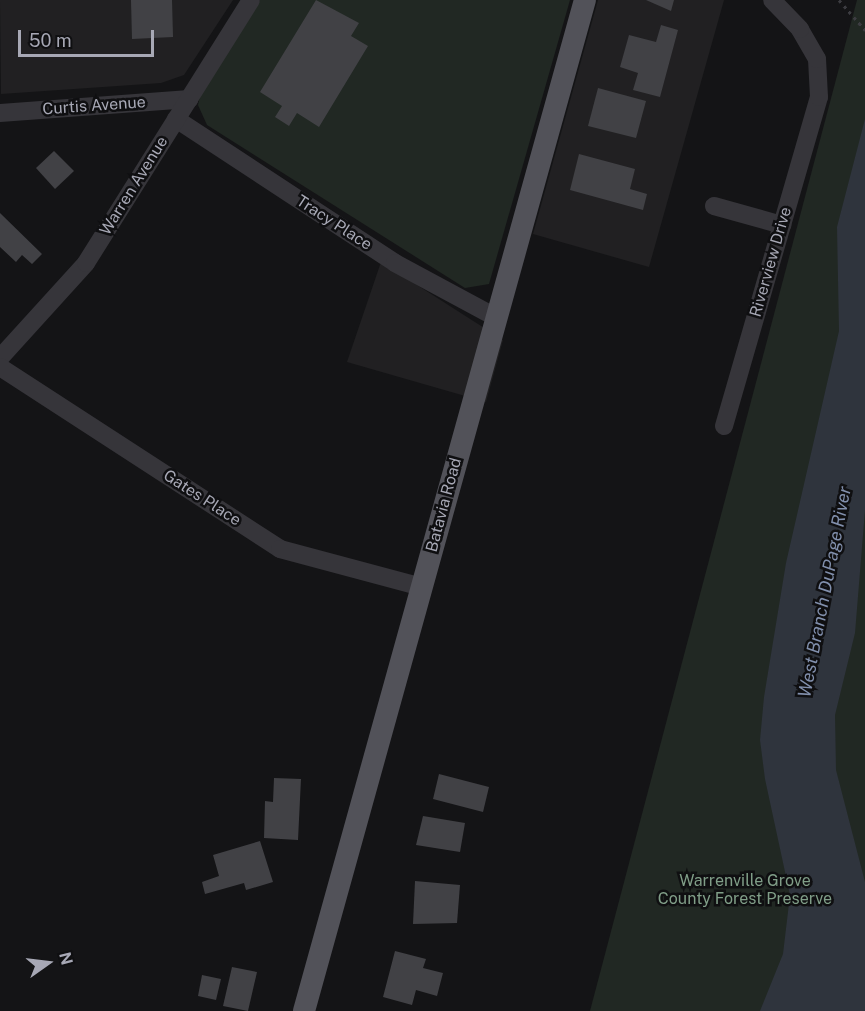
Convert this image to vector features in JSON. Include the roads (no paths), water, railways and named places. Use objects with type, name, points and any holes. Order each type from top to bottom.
[{"type":"main road","name":"Batavia Road","points":[[304,1011],[585,0]]},
{"type":"street","name":"Warren Avenue","points":[[0,358],[87,263],[251,0]]},
{"type":"street","name":"Riverview Drive","points":[[724,426],[819,97],[817,59],[800,29],[772,0]]},
{"type":"street","name":"Curtis Avenue","points":[[0,113],[189,99]]},
{"type":"street","name":"Tracy Place","points":[[176,119],[395,262],[497,318]]},
{"type":"street","points":[[714,206],[782,225]]},
{"type":"street","name":"Gates Place","points":[[0,367],[280,549],[422,587]]},
{"type":"water","name":"West Branch DuPage River","points":[[865,119],[865,510],[855,633],[835,715],[836,770],[865,882],[865,1011],[760,1011],[783,954],[790,895],[765,779],[760,740],[764,697],[786,563],[839,331],[837,227]]},
{"type":"park label","name":"Warrenville Grove County Forest Preserve","points":[[745,890]]}]
